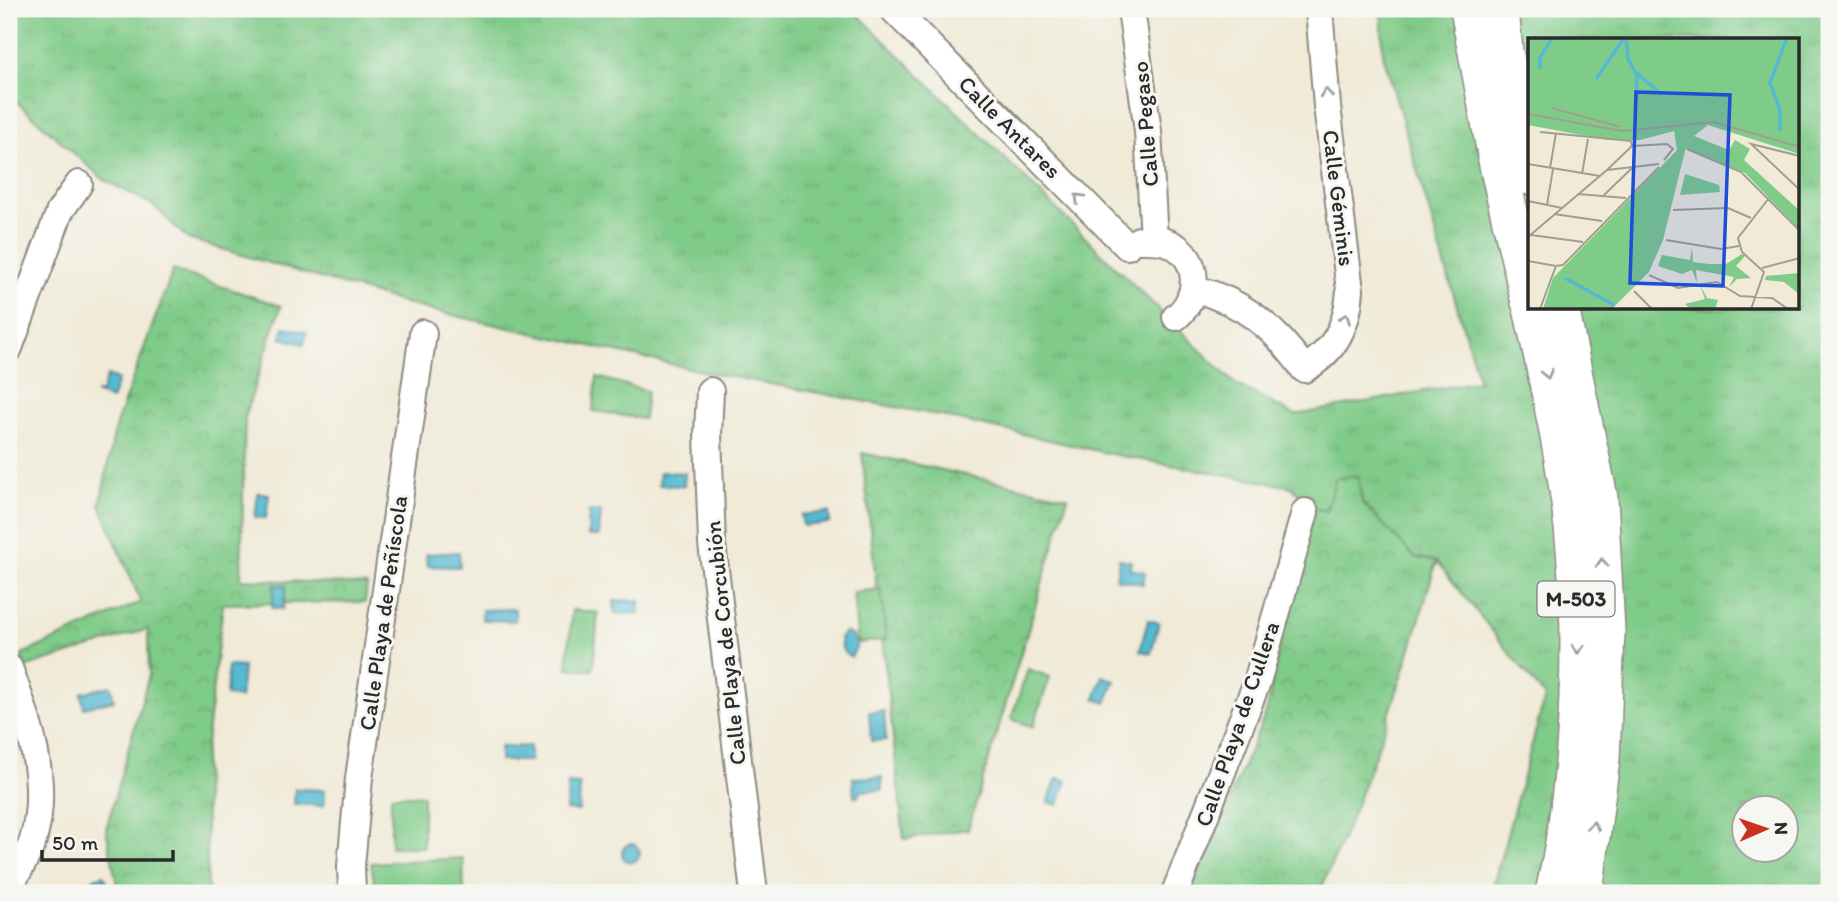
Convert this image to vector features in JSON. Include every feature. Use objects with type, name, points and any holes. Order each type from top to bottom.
[{"type":"highway","points":[[1451,9],[1466,91],[1514,170]]},
{"type":"highway","points":[[1469,9],[1514,170]]},
{"type":"highway","points":[[1501,9],[1514,170],[1528,286]]},
{"type":"highway","name":"M-503","points":[[1532,310],[1550,386],[1569,498],[1578,631],[1574,758],[1554,893]]},
{"type":"highway","name":"M-503","points":[[1560,310],[1599,498],[1606,631],[1601,759],[1584,893]]},
{"type":"street","name":"Calle Antares","points":[[892,9],[1122,252],[1139,240],[1154,240]]},
{"type":"street","name":"Calle Pegaso","points":[[1132,9],[1148,131],[1154,240]]},
{"type":"street","name":"Calle Géminis","points":[[1195,289],[1222,296],[1251,312],[1282,339],[1304,369],[1321,360],[1332,346],[1348,315],[1350,290],[1327,106],[1319,9]]},
{"type":"street","points":[[9,348],[60,211],[79,184]]},
{"type":"street","points":[[1154,240],[1171,244],[1185,254],[1193,272],[1195,289],[1189,303],[1176,317]]},
{"type":"street","name":"Calle Playa de Peñíscola","points":[[352,893],[351,866],[359,778],[423,333]]},
{"type":"street","name":"Calle Playa de Corcubión","points":[[710,391],[708,434],[712,544],[754,893]]},
{"type":"street","name":"Calle Playa de Cullera","points":[[1175,893],[1257,682],[1305,512]]},
{"type":"street","points":[[9,667],[30,726],[40,783],[33,841],[9,888]]},
{"type":"green space","points":[[9,9],[852,9],[1235,384],[1295,415],[1479,381],[1383,54],[1381,9],[1829,9],[1829,893],[1491,893],[1545,697],[1437,562],[1319,893],[1327,504],[1326,511],[1308,506],[1292,487],[1116,455],[927,413],[711,373],[425,309],[188,239],[153,205],[104,180],[9,95]]},
{"type":"green space","points":[[173,270],[281,306],[245,416],[241,579],[367,585],[365,602],[223,604],[204,760],[208,893],[115,893],[117,885],[106,829],[149,675],[148,629],[24,668],[22,654],[141,602],[100,505],[116,424]]},
{"type":"green space","points":[[597,377],[647,391],[644,419],[593,411]]},
{"type":"green space","points":[[862,453],[1068,497],[968,829],[904,839]]},
{"type":"green space","points":[[1358,476],[1362,502],[1414,557],[1436,561],[1412,646],[1354,812],[1319,893],[1190,893],[1266,712],[1308,506],[1326,511],[1336,478]]},
{"type":"green space","points":[[881,589],[886,640],[858,643],[853,592]]},
{"type":"green space","points":[[572,610],[598,613],[593,670],[567,668]]},
{"type":"green space","points":[[1028,669],[1050,677],[1033,727],[1011,719]]},
{"type":"green space","points":[[391,795],[423,795],[423,847],[391,847]]},
{"type":"green space","points":[[463,858],[464,893],[376,893],[371,863]]},
{"type":"water","points":[[284,327],[307,332],[304,344],[281,338]]},
{"type":"water","points":[[107,376],[118,380],[111,400],[95,393],[101,393]]},
{"type":"water","points":[[660,472],[685,473],[684,486],[659,485]]},
{"type":"water","points":[[258,493],[269,494],[266,518],[255,517]]},
{"type":"water","points":[[589,511],[601,511],[599,536],[588,536]]},
{"type":"water","points":[[829,512],[830,523],[803,526],[801,515]]},
{"type":"water","points":[[459,552],[460,567],[427,566],[426,554]]},
{"type":"water","points":[[1119,559],[1131,561],[1130,569],[1145,572],[1143,584],[1116,579]]},
{"type":"water","points":[[274,585],[286,586],[283,609],[272,608]]},
{"type":"water","points":[[640,600],[640,613],[615,614],[614,601]]},
{"type":"water","points":[[515,609],[515,621],[482,620],[482,610]]},
{"type":"water","points":[[1148,620],[1159,623],[1151,653],[1140,651]]},
{"type":"water","points":[[845,632],[853,636],[857,646],[851,657],[844,652],[841,644],[840,638]]},
{"type":"water","points":[[228,666],[243,667],[240,698],[226,696]]},
{"type":"water","points":[[1103,676],[1115,681],[1106,703],[1095,699]]},
{"type":"water","points":[[111,686],[114,700],[84,708],[81,693]]},
{"type":"water","points":[[884,711],[886,740],[871,741],[869,712]]},
{"type":"water","points":[[530,746],[530,761],[500,761],[500,747]]},
{"type":"water","points":[[882,777],[882,790],[859,791],[858,797],[854,797],[853,778]]},
{"type":"water","points":[[1057,778],[1067,781],[1058,805],[1048,802]]},
{"type":"water","points":[[568,784],[580,785],[579,811],[566,810]]},
{"type":"water","points":[[295,789],[325,790],[324,806],[294,804]]},
{"type":"water","points":[[627,844],[635,844],[640,853],[638,860],[627,862],[622,857],[622,849]]},
{"type":"water","points":[[103,875],[107,881],[104,893],[90,893],[94,878]]}]
